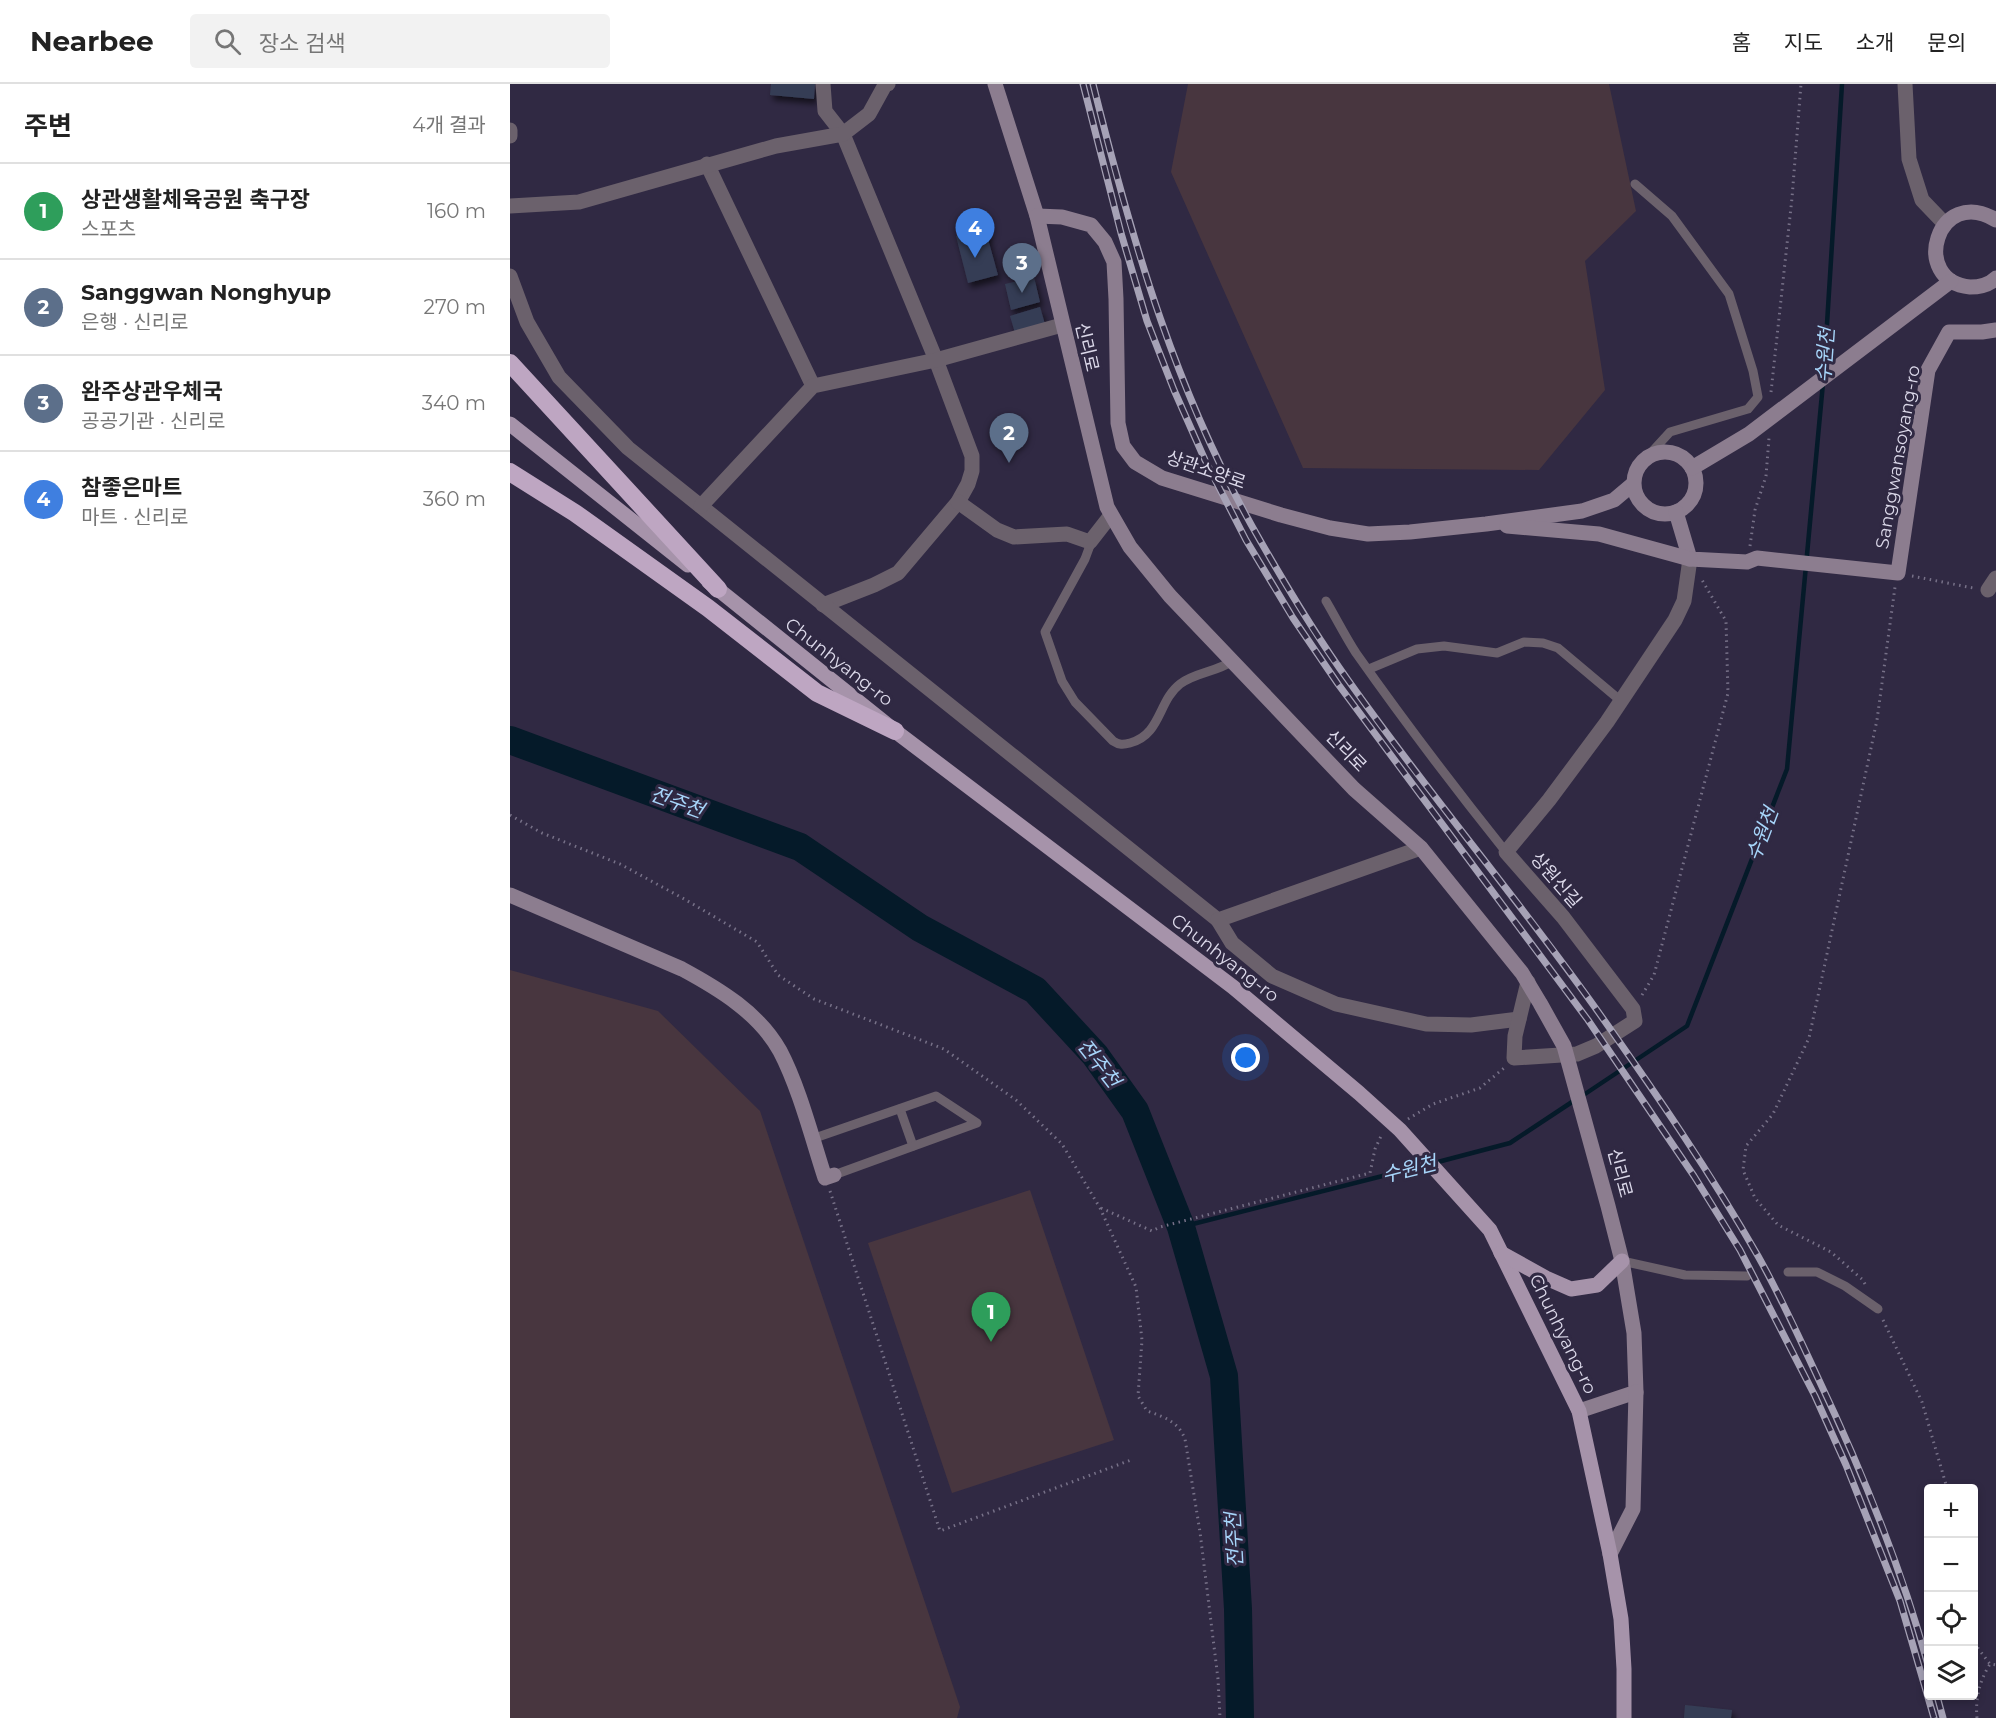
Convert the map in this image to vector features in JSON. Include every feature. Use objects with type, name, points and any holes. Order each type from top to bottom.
[{"type":"highway","points":[[510,363],[718,589]]},
{"type":"highway","points":[[510,472],[575,513],[708,608],[817,693],[895,731]]},
{"type":"main road","name":"신리로","points":[[995,84],[1037,216],[1097,472],[1111,515],[1130,547],[1170,596],[1354,789],[1420,848],[1522,973],[1564,1046],[1622,1261],[1634,1333],[1636,1392],[1633,1509],[1610,1554]]},
{"type":"main road","points":[[1996,220],[1986,214],[1962,213],[1945,224],[1938,235],[1935,248],[1942,272],[1952,281],[1964,286],[1977,287],[1992,282],[1996,278]]},
{"type":"main road","name":"상관소양로","points":[[1037,216],[1062,217],[1091,225],[1105,242],[1114,262],[1118,423],[1123,446],[1135,462],[1162,478],[1281,515]]},
{"type":"main road","points":[[1692,468],[1749,434],[1952,281]]},
{"type":"main road","name":"Sanggwansoyang-ro","points":[[1486,524],[1599,534],[1690,559],[1752,560],[1892,572],[1928,370],[1949,332],[1996,330]]},
{"type":"main road","name":"Chunhyang-ro","points":[[510,424],[895,731],[1233,987],[1359,1092],[1424,1154],[1473,1209],[1490,1230],[1579,1412],[1610,1554],[1621,1619],[1624,1718]]},
{"type":"main road","points":[[1633,484],[1641,503],[1652,511],[1663,514],[1676,512],[1687,505],[1693,497],[1696,485],[1692,468],[1686,459],[1672,452],[1662,451],[1648,456]]},
{"type":"main road","name":"Sanggwansoyang-ro","points":[[1281,515],[1330,528],[1368,534],[1486,524],[1582,511],[1614,500],[1633,484],[1636,470],[1648,456]]},
{"type":"main road","points":[[1676,512],[1690,559]]},
{"type":"main road","points":[[510,895],[682,969],[708,983],[741,1006],[779,1051],[812,1138],[830,1176]]},
{"type":"main road","points":[[1502,1253],[1546,1278],[1571,1289],[1598,1286],[1622,1261]]},
{"type":"main road","points":[[1579,1412],[1636,1392]]},
{"type":"street","points":[[823,84],[825,111],[843,134],[936,360],[972,456],[972,471],[958,502],[898,573],[823,605]]},
{"type":"street","points":[[510,206],[579,202],[776,146],[843,134],[869,114],[888,84]]},
{"type":"street","points":[[1905,84],[1909,159],[1922,200],[1945,224]]},
{"type":"street","points":[[510,130],[510,136]]},
{"type":"street","points":[[707,164],[813,386]]},
{"type":"street","points":[[510,276],[527,322],[559,377],[628,447],[1218,920],[1232,943],[1272,976],[1336,1004],[1426,1023],[1471,1024],[1519,1019]]},
{"type":"street","points":[[700,506],[813,386],[936,360],[1062,325]]},
{"type":"street","points":[[958,502],[997,530],[1014,537],[1067,534],[1090,542],[1111,515]]},
{"type":"street","name":"상원신길","points":[[1633,1010],[1563,917],[1506,852],[1549,800],[1621,701],[1675,620],[1684,601],[1690,559]]},
{"type":"street","points":[[1218,920],[1420,848]]},
{"type":"street","points":[[1528,982],[1515,1036],[1514,1058],[1577,1054],[1596,1046],[1635,1021],[1633,1010]]},
{"type":"lane","points":[[1635,184],[1672,216],[1729,294],[1753,371],[1758,397],[1748,409],[1670,432],[1648,456]]},
{"type":"lane","points":[[1092,540],[1085,559],[1046,632],[1062,681],[1076,702],[1113,741],[1119,745],[1127,744],[1147,736],[1158,721],[1174,689],[1184,681],[1224,667],[1232,661]]},
{"type":"lane","points":[[1326,601],[1356,652],[1416,736],[1506,852]]},
{"type":"lane","points":[[1369,669],[1417,649],[1444,646],[1497,653],[1524,642],[1543,643],[1558,648],[1621,701]]},
{"type":"lane","points":[[812,1138],[936,1096],[976,1123],[830,1176]]},
{"type":"lane","points":[[900,1108],[913,1146]]},
{"type":"lane","points":[[1622,1261],[1685,1275],[1747,1276]]},
{"type":"lane","points":[[1788,1272],[1817,1272],[1845,1286],[1878,1309]]},
{"type":"path","points":[[1770,399],[1792,198],[1801,84]]},
{"type":"path","points":[[1752,560],[1755,510],[1766,476],[1769,434]]},
{"type":"path","points":[[1633,1010],[1654,975],[1728,693],[1725,621],[1690,559]]},
{"type":"path","points":[[1946,1484],[1922,1402],[1863,1280],[1831,1251],[1778,1225],[1755,1198],[1743,1170],[1746,1146],[1773,1114],[1809,1038],[1877,720],[1894,590],[1892,572],[1974,589],[1992,584]]},
{"type":"path","points":[[510,815],[542,833],[620,864],[757,942],[778,975],[814,999],[944,1049],[1016,1100],[1062,1144],[1100,1208],[1136,1287],[1142,1340],[1138,1396],[1147,1411],[1170,1419],[1182,1430],[1185,1439],[1202,1543],[1218,1679],[1220,1718]]},
{"type":"path","points":[[1402,1122],[1433,1104],[1480,1088],[1514,1058]]},
{"type":"path","points":[[1100,1208],[1152,1231],[1160,1227],[1370,1173],[1375,1149],[1382,1133]]},
{"type":"path","points":[[830,1176],[940,1531],[1131,1460]]},
{"type":"path","points":[[1976,1646],[1990,1664],[1996,1665]]},
{"type":"path","points":[[1977,1718],[1976,1704],[1982,1676],[1990,1664]]},
{"type":"shaded area","points":[[1188,84],[1609,84],[1636,211],[1585,261],[1605,390],[1539,470],[1303,468],[1171,172]]},
{"type":"shaded area","points":[[510,970],[658,1011],[760,1111],[960,1707],[957,1718],[510,1718]]},
{"type":"shaded area","points":[[1030,1190],[1114,1440],[952,1493],[868,1243]]},
{"type":"building","points":[[771,84],[815,84],[814,99],[770,95]]},
{"type":"building","points":[[985,228],[998,275],[968,283],[956,236]]},
{"type":"building","points":[[1034,277],[1040,302],[1011,310],[1005,284]]},
{"type":"building","points":[[1040,307],[1045,324],[1015,333],[1010,316]]},
{"type":"building","points":[[1685,1705],[1732,1710],[1731,1718],[1684,1718]]},
{"type":"waterway","name":"수원천","points":[[1824,372],[1842,84]]},
{"type":"waterway","name":"수원천","points":[[1582,1096],[1687,1026],[1787,769],[1823,383]]},
{"type":"waterway","name":"전주천","points":[[510,740],[800,847],[920,928],[1035,990],[1095,1055],[1135,1111],[1181,1227],[1224,1376],[1238,1609],[1240,1718]]},
{"type":"waterway","name":"수원천","points":[[1434,1163],[1510,1143],[1575,1100]]},
{"type":"waterway","name":"수원천","points":[[1181,1227],[1426,1165]]},
{"type":"railway","points":[[1083,84],[1121,233],[1147,321],[1205,460],[1246,540],[1293,618],[1338,684],[1588,1020],[1694,1176],[1740,1250],[1815,1396],[1846,1465],[1900,1601],[1934,1718]]},
{"type":"railway","points":[[1093,84],[1124,203],[1160,319],[1181,376],[1231,487],[1281,577],[1336,663],[1378,722],[1599,1013],[1682,1133],[1740,1225],[1782,1301],[1850,1448],[1893,1555],[1924,1652]]},
{"type":"railway","points":[[1938,1700],[1943,1718]]},
{"type":"place","name":"참좋은마트","points":[[975,258]]},
{"type":"place","name":"완주상관우체국","points":[[1022,293]]},
{"type":"place","name":"Sanggwan Nonghyup","points":[[1009,463]]},
{"type":"place","name":"상관생활체육공원 축구장","points":[[991,1342]]}]
